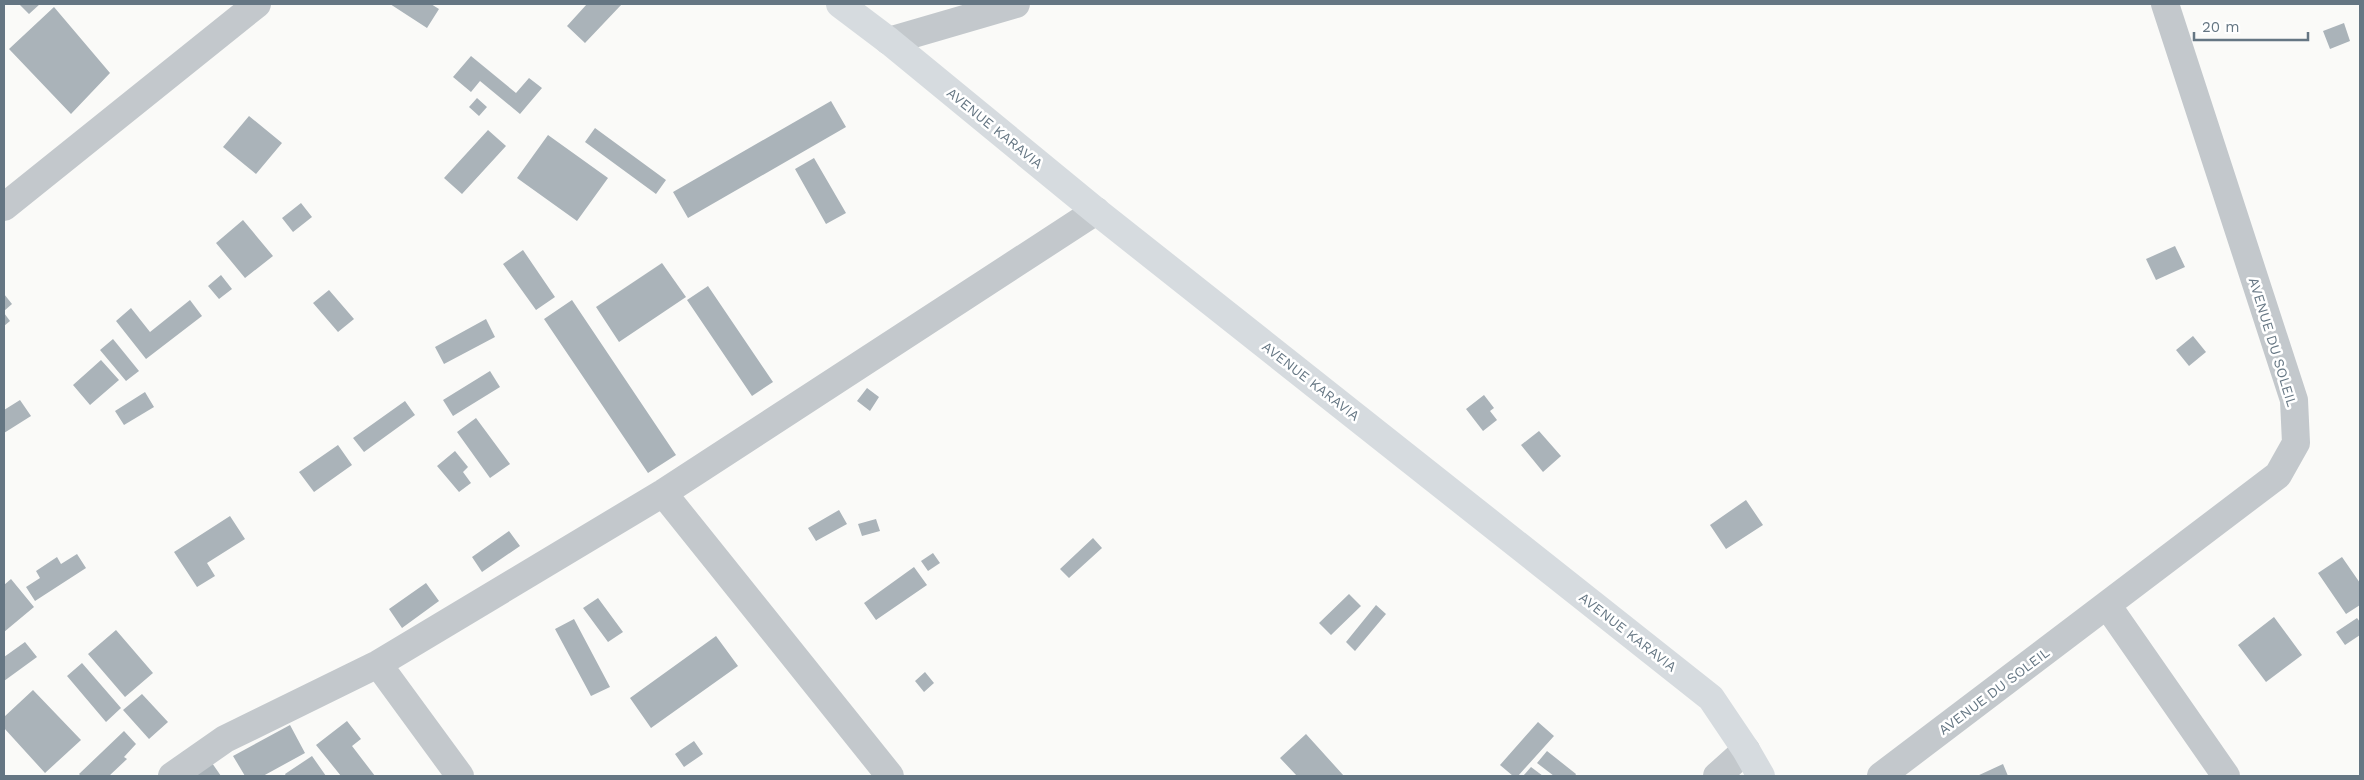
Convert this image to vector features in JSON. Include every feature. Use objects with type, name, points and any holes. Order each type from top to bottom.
[{"type":"street","points":[[4,207],[257,4]]},
{"type":"street","name":"AVENUE KARAVIA","points":[[840,4],[889,41],[1096,211],[1711,698],[1746,750],[1760,776]]},
{"type":"street","points":[[889,41],[1016,4]]},
{"type":"street","name":"AVENUE DU SOLEIL","points":[[1881,776],[2278,476],[2296,443],[2294,400],[2164,4]]},
{"type":"street","points":[[172,776],[224,739],[378,664],[663,493],[1096,211]]},
{"type":"street","points":[[663,493],[890,776]]},
{"type":"street","points":[[2107,605],[2226,776]]},
{"type":"street","points":[[378,664],[460,776]]},
{"type":"street","points":[[1717,776],[1746,750]]},
{"type":"building","points":[[19,4],[40,4],[29,14]]},
{"type":"building","points":[[390,4],[431,4],[439,9],[427,28]]},
{"type":"building","points":[[587,4],[622,4],[585,43],[567,26]]},
{"type":"building","points":[[54,7],[110,73],[71,114],[9,49]]},
{"type":"building","points":[[2344,23],[2350,41],[2330,49],[2323,31]]},
{"type":"building","points":[[471,56],[516,93],[529,78],[542,88],[520,114],[480,81],[471,92],[453,77]]},
{"type":"building","points":[[477,98],[487,107],[479,116],[469,107]]},
{"type":"building","points":[[831,101],[846,127],[688,218],[673,192]]},
{"type":"building","points":[[249,116],[282,143],[256,174],[223,147]]},
{"type":"building","points":[[595,128],[666,180],[656,194],[585,142]]},
{"type":"building","points":[[488,130],[506,146],[462,194],[444,178]]},
{"type":"building","points":[[548,135],[608,178],[577,221],[517,178]]},
{"type":"building","points":[[814,158],[846,213],[826,224],[795,169]]},
{"type":"building","points":[[301,203],[312,217],[293,232],[282,218]]},
{"type":"building","points":[[243,220],[273,256],[245,278],[216,243]]},
{"type":"building","points":[[2175,246],[2185,267],[2156,280],[2146,259]]},
{"type":"building","points":[[523,250],[555,297],[536,310],[503,264]]},
{"type":"building","points":[[662,263],[686,297],[619,342],[596,307]]},
{"type":"building","points":[[221,275],[232,289],[219,299],[208,286]]},
{"type":"building","points":[[708,286],[773,382],[752,396],[687,300]]},
{"type":"building","points":[[329,290],[354,319],[338,332],[313,303]]},
{"type":"building","points":[[4,294],[12,304],[4,311]]},
{"type":"building","points":[[190,300],[202,316],[146,359],[116,321],[131,308],[150,332]]},
{"type":"building","points":[[572,300],[676,455],[648,473],[544,319]]},
{"type":"building","points":[[4,313],[10,321],[4,326]]},
{"type":"building","points":[[486,319],[495,337],[444,364],[435,347]]},
{"type":"building","points":[[2193,336],[2206,352],[2189,366],[2176,350]]},
{"type":"building","points":[[113,339],[139,371],[126,381],[100,350]]},
{"type":"building","points":[[101,360],[119,380],[90,405],[73,385]]},
{"type":"building","points":[[490,371],[500,387],[453,416],[443,400]]},
{"type":"building","points":[[867,388],[879,397],[870,411],[857,401]]},
{"type":"building","points":[[145,392],[154,407],[124,425],[115,411]]},
{"type":"building","points":[[1484,395],[1494,408],[1490,411],[1497,420],[1483,431],[1466,409]]},
{"type":"building","points":[[20,400],[31,416],[4,433],[4,410]]},
{"type":"building","points":[[405,401],[415,415],[364,452],[353,438]]},
{"type":"building","points":[[476,418],[510,464],[490,478],[457,432]]},
{"type":"building","points":[[1539,431],[1561,456],[1543,472],[1521,445]]},
{"type":"building","points":[[338,445],[352,465],[314,492],[299,472]]},
{"type":"building","points":[[455,451],[468,467],[463,472],[471,483],[459,492],[437,466]]},
{"type":"building","points":[[1746,500],[1763,525],[1726,549],[1710,525]]},
{"type":"building","points":[[839,510],[847,524],[816,541],[808,528]]},
{"type":"building","points":[[230,516],[245,539],[207,563],[215,576],[197,587],[174,552]]},
{"type":"building","points":[[876,519],[880,531],[862,536],[858,524]]},
{"type":"building","points":[[509,531],[520,546],[482,572],[472,557]]},
{"type":"building","points":[[1093,538],[1102,548],[1069,578],[1060,569]]},
{"type":"building","points":[[933,553],[940,563],[928,571],[921,561]]},
{"type":"building","points":[[77,554],[86,568],[35,601],[26,587],[40,578],[36,571],[57,557],[61,564]]},
{"type":"building","points":[[2342,557],[2360,583],[2360,605],[2346,614],[2318,573]]},
{"type":"building","points":[[914,567],[927,585],[876,620],[864,603]]},
{"type":"building","points":[[11,579],[34,607],[4,632],[4,585]]},
{"type":"building","points":[[426,583],[439,601],[402,628],[389,609]]},
{"type":"building","points":[[1349,594],[1361,606],[1331,635],[1319,623]]},
{"type":"building","points":[[598,598],[623,632],[608,642],[583,608]]},
{"type":"building","points":[[1376,605],[1386,614],[1355,651],[1346,642]]},
{"type":"building","points":[[2274,617],[2302,655],[2266,682],[2238,645]]},
{"type":"building","points":[[2357,618],[2360,622],[2360,635],[2345,645],[2336,632]]},
{"type":"building","points":[[574,619],[610,687],[591,696],[555,629]]},
{"type":"building","points":[[116,630],[153,673],[125,697],[88,654]]},
{"type":"building","points":[[716,636],[738,666],[651,728],[630,698]]},
{"type":"building","points":[[25,642],[37,657],[4,681],[4,657]]},
{"type":"building","points":[[82,663],[121,708],[106,722],[67,676]]},
{"type":"building","points":[[925,672],[934,683],[924,692],[915,681]]},
{"type":"building","points":[[33,690],[81,740],[45,773],[4,728],[4,717]]},
{"type":"building","points":[[142,694],[168,722],[149,739],[123,710]]},
{"type":"building","points":[[347,721],[361,739],[352,746],[375,776],[341,776],[316,745]]},
{"type":"building","points":[[1538,722],[1554,736],[1518,776],[1513,776],[1500,765]]},
{"type":"building","points":[[290,725],[305,753],[263,776],[245,776],[233,756]]},
{"type":"building","points":[[124,731],[136,744],[124,757],[127,759],[109,776],[81,776],[79,774]]},
{"type":"building","points":[[1306,734],[1344,776],[1297,776],[1280,758]]},
{"type":"building","points":[[694,741],[703,754],[684,767],[675,754]]},
{"type":"building","points":[[1547,751],[1576,774],[1575,776],[1554,776],[1537,763]]},
{"type":"building","points":[[312,756],[326,776],[286,776],[285,774]]},
{"type":"building","points":[[212,763],[221,776],[193,776]]},
{"type":"building","points":[[2003,764],[2008,776],[1977,776]]},
{"type":"building","points":[[1531,767],[1543,776],[1523,776]]}]
